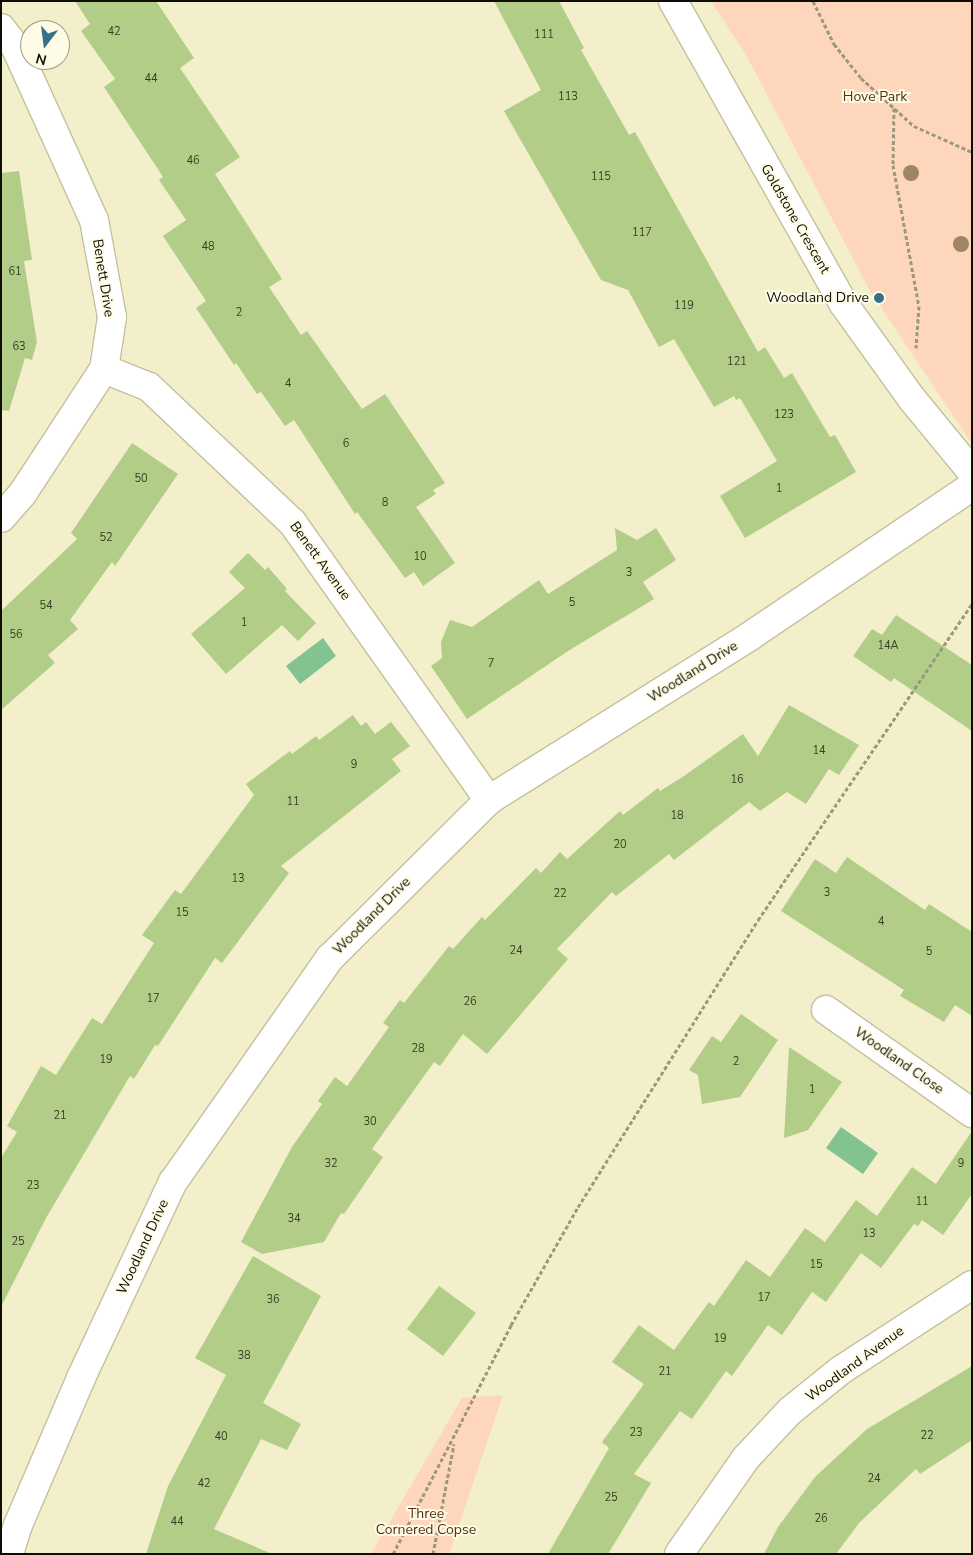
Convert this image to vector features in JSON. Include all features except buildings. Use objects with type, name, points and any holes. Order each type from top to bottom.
[{"type":"street","name":"Goldstone Crescent","points":[[674,1],[843,303],[912,399],[972,472]]},
{"type":"street","name":"Benett Drive","points":[[1,28],[15,46],[94,220],[112,317],[104,369],[23,493],[1,518]]},
{"type":"street","name":"Benett Avenue","points":[[104,369],[149,388],[292,522],[489,800]]},
{"type":"street","name":"Woodland Drive","points":[[9,1554],[18,1525],[81,1378],[173,1182],[330,958],[489,800],[750,636],[972,486]]},
{"type":"street","name":"Woodland Close","points":[[826,1010],[972,1113]]},
{"type":"street","name":"Woodland Avenue","points":[[680,1554],[746,1458],[790,1411],[841,1370],[972,1285]]},
{"type":"path","points":[[813,1],[834,44],[861,78],[914,126],[972,152]]},
{"type":"path","points":[[894,108],[893,165],[919,306],[912,399]]},
{"type":"path","points":[[393,1554],[454,1441],[511,1325],[583,1198],[753,928],[972,604]]},
{"type":"path","points":[[433,1554],[454,1441]]},
{"type":"green space","name":"Hove Park","points":[[711,1],[972,1],[972,444],[869,289],[745,53]]},
{"type":"green space","name":"Three Cornered Copse","points":[[503,1395],[449,1554],[371,1554],[462,1398]]},
{"type":"shaded area","points":[[323,638],[336,656],[300,684],[286,666]]},
{"type":"shaded area","points":[[841,1127],[878,1153],[863,1174],[826,1148]]},
{"type":"place","name":"Woodland Drive","points":[[879,298]]}]
